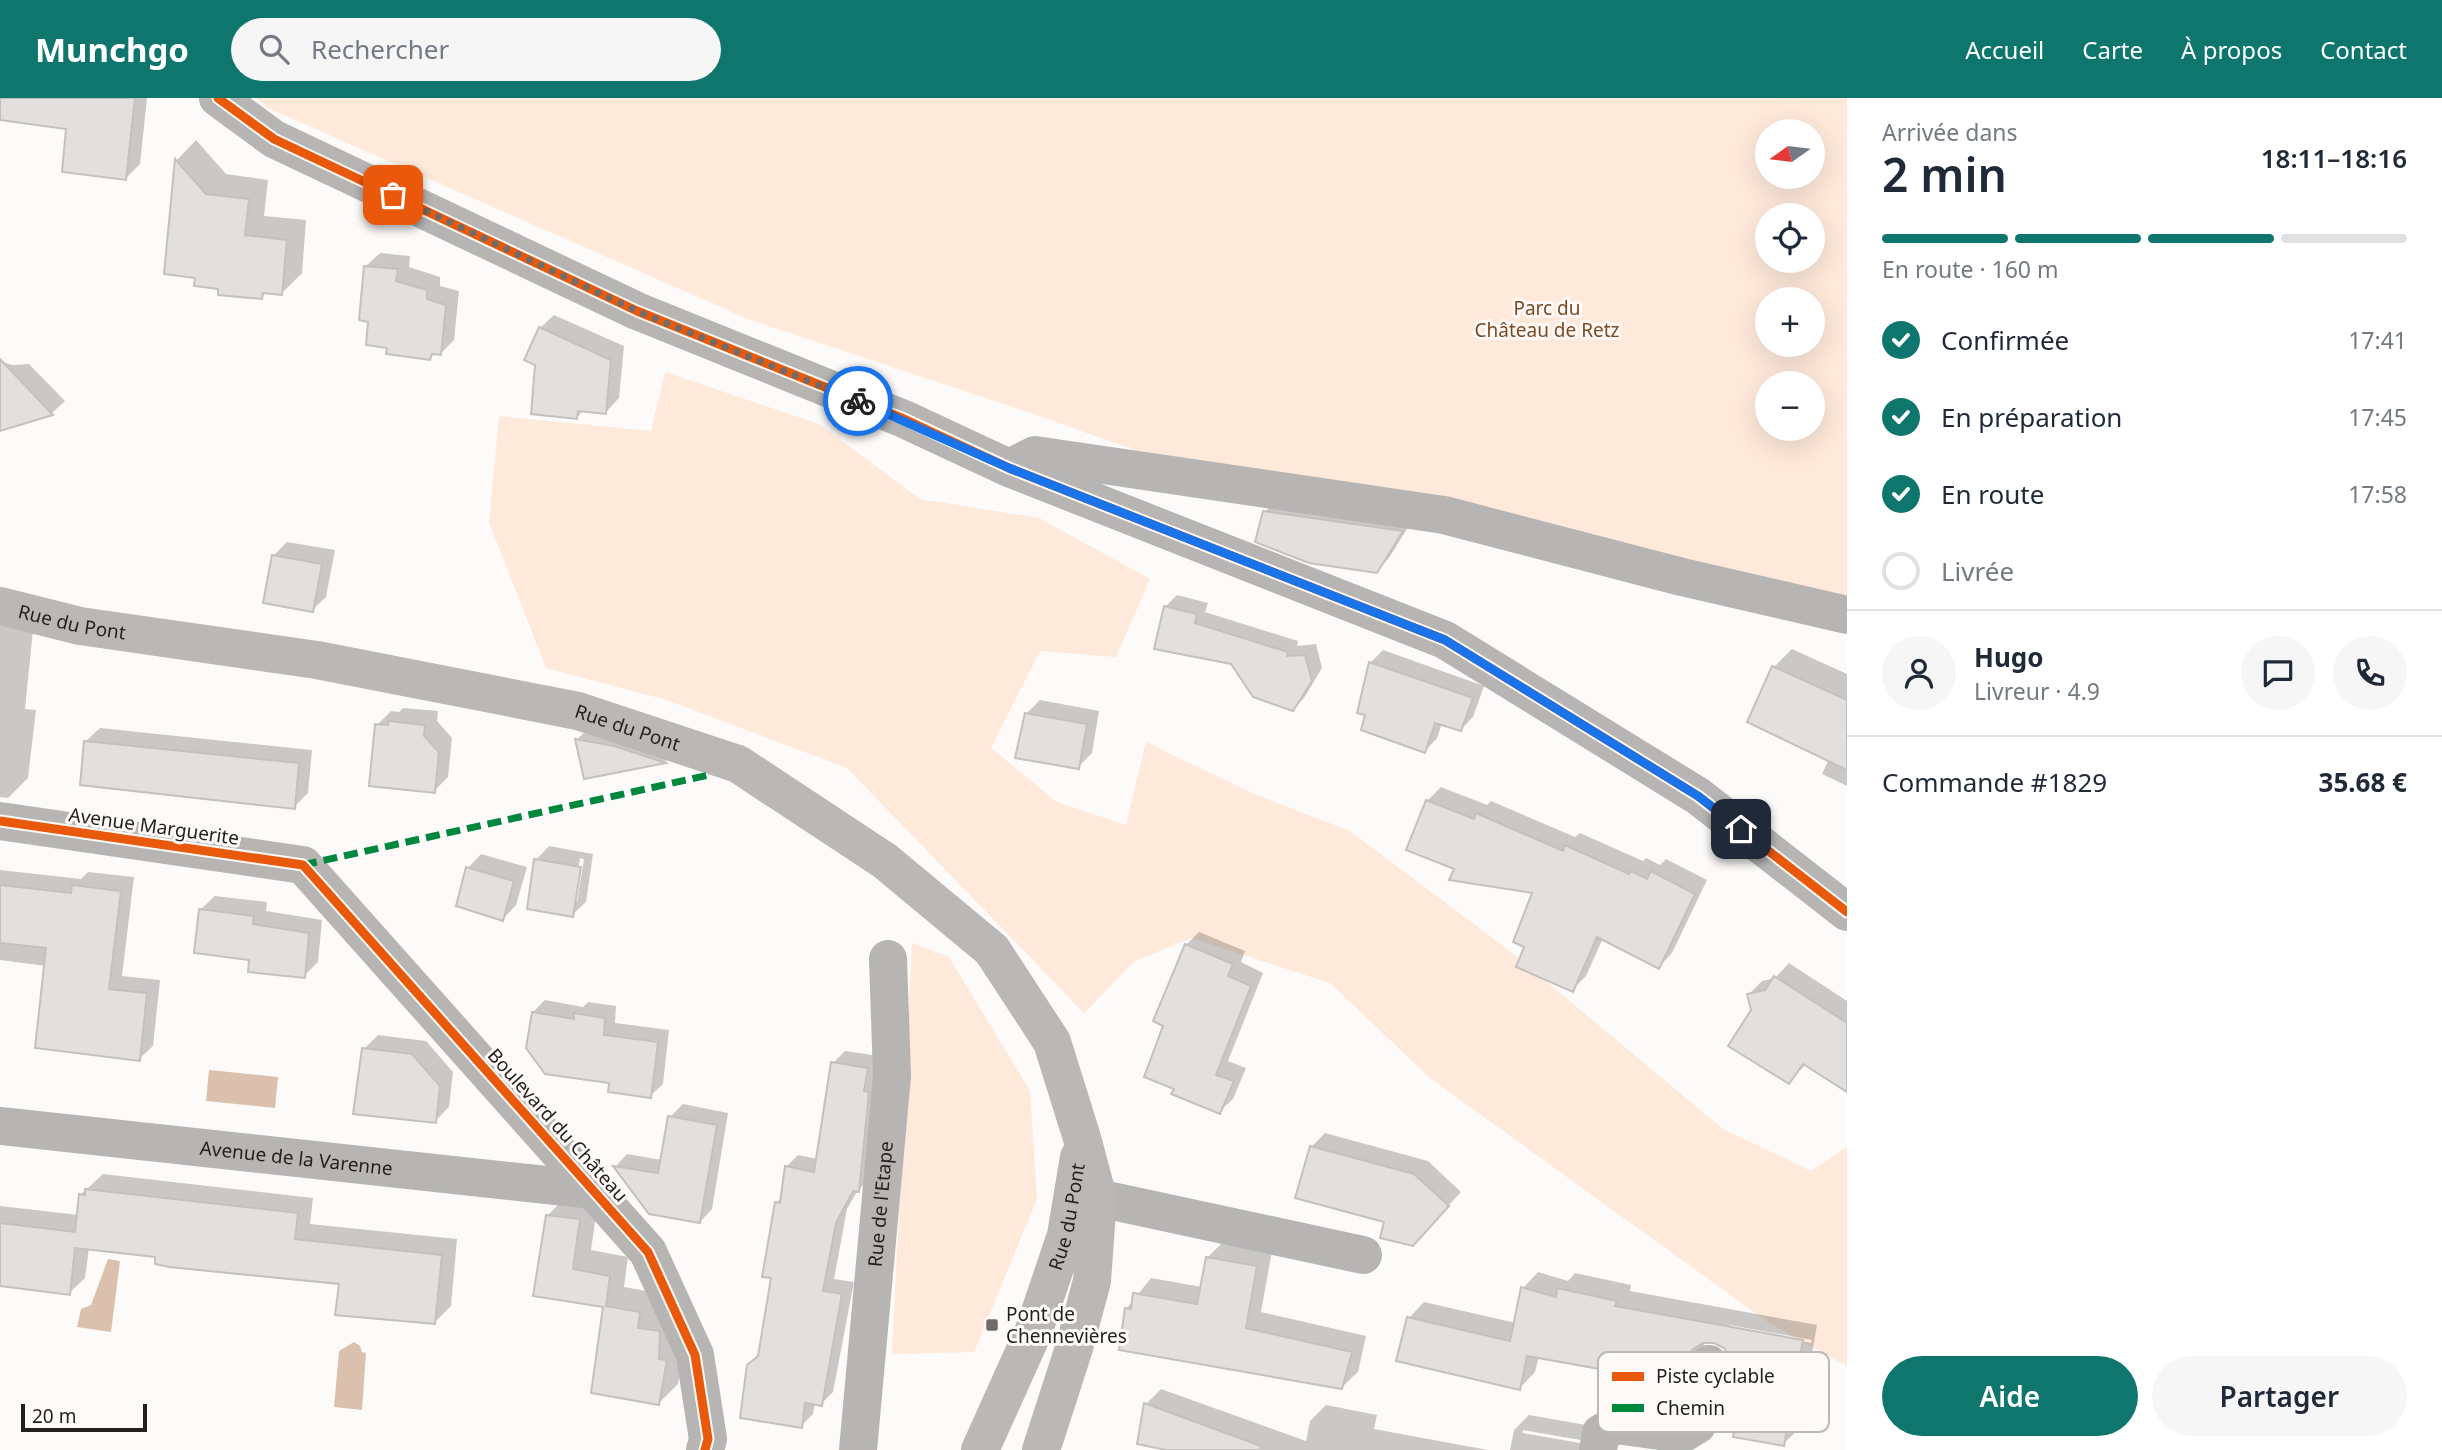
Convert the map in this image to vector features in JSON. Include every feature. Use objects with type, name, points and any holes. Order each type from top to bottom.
[{"type":"main road","name":"Rue du Pont","points":[[0,606],[80,626],[317,660],[578,711],[738,764],[885,861],[992,950],[1052,1042],[1098,1198],[1092,1281],[1074,1348],[1041,1450]]},
{"type":"main road","name":"Rue du Pont","points":[[980,1450],[1034,1330],[1066,1235],[1082,1138]]},
{"type":"street","points":[[218,98],[274,139],[637,311],[904,419],[1009,468],[1445,640],[1698,796],[1847,912]]},
{"type":"street","points":[[1009,468],[1035,455],[1444,515],[1682,577],[1847,615]]},
{"type":"street","name":"Avenue Marguerite","points":[[0,821],[303,865]]},
{"type":"street","name":"Boulevard du Château","points":[[303,865],[648,1252],[695,1354],[708,1439],[705,1450]]},
{"type":"street","name":"Rue de l'Etape","points":[[858,1450],[892,1076],[888,959]]},
{"type":"street","name":"Avenue de la Varenne","points":[[0,1126],[593,1190]]},
{"type":"street","points":[[1098,1198],[1363,1255]]},
{"type":"street","points":[[1598,1450],[1603,1432]]},
{"type":"street","points":[[1667,1432],[1685,1432]]},
{"type":"green space","name":"Parc du Château de Retz","points":[[257,98],[1847,98],[1847,606],[1196,472],[1034,414],[748,319],[268,108]]},
{"type":"green space","points":[[665,372],[819,424],[920,499],[1039,518],[1150,579],[1116,657],[1040,651],[991,748],[1057,802],[1126,825],[1146,742],[1252,793],[1350,831],[1506,948],[1723,1129],[1811,1171],[1847,1147],[1847,1366],[1829,1356],[1829,1352],[1821,1352],[1772,1325],[1430,1078],[1330,983],[1191,938],[1135,961],[1084,1013],[847,768],[667,700],[546,668],[489,522],[499,416],[651,431]]},
{"type":"green space","points":[[912,943],[949,957],[1030,1091],[1037,1199],[974,1352],[892,1354]]},
{"type":"shaded area","points":[[209,1070],[278,1077],[275,1108],[206,1101]]},
{"type":"shaded area","points":[[108,1259],[120,1261],[111,1332],[77,1327],[81,1309],[91,1305]]},
{"type":"shaded area","points":[[354,1342],[366,1353],[362,1410],[334,1407],[339,1351]]},
{"type":"building","points":[[0,98],[135,98],[126,180],[62,172],[66,129],[0,120]]},
{"type":"building","points":[[175,159],[206,194],[249,199],[245,235],[287,240],[282,295],[263,293],[262,299],[218,295],[218,289],[194,286],[195,278],[164,274]]},
{"type":"building","points":[[364,266],[398,269],[396,281],[427,290],[427,299],[446,305],[441,355],[432,354],[430,360],[386,354],[387,348],[366,345],[368,322],[359,320]]},
{"type":"building","points":[[539,327],[611,360],[606,414],[578,411],[577,419],[531,414],[535,365],[524,360]]},
{"type":"building","points":[[0,359],[53,415],[0,431]]},
{"type":"building","points":[[1263,511],[1403,531],[1377,573],[1309,563],[1255,542]]},
{"type":"building","points":[[272,555],[322,564],[313,612],[263,603]]},
{"type":"building","points":[[1164,606],[1197,614],[1195,623],[1288,652],[1287,656],[1305,655],[1312,681],[1293,711],[1253,697],[1231,664],[1154,649]]},
{"type":"building","points":[[1369,662],[1473,698],[1461,731],[1435,723],[1425,753],[1361,730],[1365,715],[1357,713]]},
{"type":"building","points":[[1772,666],[1847,700],[1847,770],[1747,722]]},
{"type":"building","points":[[1025,713],[1087,724],[1079,769],[1015,758]]},
{"type":"building","points":[[388,721],[425,725],[424,736],[439,752],[435,793],[369,786],[375,724],[388,725]]},
{"type":"building","points":[[575,739],[614,746],[666,763],[584,779]]},
{"type":"building","points":[[84,741],[299,763],[295,809],[80,785]]},
{"type":"building","points":[[1426,800],[1474,819],[1476,813],[1563,851],[1565,845],[1629,874],[1631,871],[1647,879],[1651,871],[1695,894],[1659,969],[1597,937],[1573,992],[1516,967],[1524,947],[1513,942],[1532,893],[1449,880],[1454,869],[1406,850]]},
{"type":"building","points":[[534,859],[581,867],[573,917],[527,909]]},
{"type":"building","points":[[466,867],[514,881],[503,921],[456,906]]},
{"type":"building","points":[[0,885],[71,893],[72,885],[121,891],[109,989],[147,993],[140,1061],[35,1048],[46,948],[0,943]]},
{"type":"building","points":[[199,909],[254,916],[253,924],[309,933],[305,978],[248,972],[249,960],[194,953]]},
{"type":"building","points":[[1185,944],[1233,964],[1228,976],[1251,986],[1216,1075],[1234,1081],[1220,1114],[1171,1094],[1174,1089],[1144,1077],[1163,1026],[1153,1021]]},
{"type":"building","points":[[1774,976],[1847,1023],[1847,1092],[1803,1064],[1789,1084],[1728,1046],[1751,1010],[1747,994],[1765,990]]},
{"type":"building","points":[[532,1012],[574,1019],[574,1013],[605,1018],[604,1035],[658,1042],[651,1098],[608,1092],[609,1083],[545,1074],[526,1048]]},
{"type":"building","points":[[362,1048],[412,1054],[440,1086],[436,1123],[353,1114]]},
{"type":"building","points":[[831,1062],[868,1068],[864,1091],[869,1092],[859,1192],[853,1191],[836,1223],[823,1291],[842,1294],[822,1406],[805,1403],[802,1428],[740,1418],[747,1365],[758,1356],[771,1278],[762,1277],[775,1202],[780,1203],[785,1166],[814,1172]]},
{"type":"building","points":[[668,1116],[717,1125],[700,1223],[649,1214],[613,1166],[658,1173]]},
{"type":"building","points":[[1310,1146],[1414,1174],[1449,1206],[1413,1246],[1380,1238],[1384,1222],[1295,1198]]},
{"type":"building","points":[[85,1189],[298,1213],[295,1239],[442,1255],[435,1324],[335,1315],[339,1284],[169,1267],[155,1264],[155,1257],[75,1248],[70,1295],[0,1286],[0,1223],[75,1232],[79,1194],[85,1195]]},
{"type":"building","points":[[546,1215],[580,1219],[573,1269],[610,1276],[606,1306],[640,1312],[638,1328],[660,1331],[659,1359],[667,1360],[659,1405],[591,1393],[603,1307],[533,1296]]},
{"type":"building","points":[[1206,1257],[1257,1266],[1246,1328],[1352,1352],[1342,1389],[1119,1350],[1125,1308],[1131,1309],[1133,1293],[1197,1304]]},
{"type":"building","points":[[1521,1287],[1556,1297],[1557,1288],[1617,1301],[1615,1306],[1803,1340],[1801,1352],[1726,1352],[1714,1343],[1703,1343],[1691,1352],[1598,1352],[1598,1369],[1527,1356],[1520,1390],[1396,1361],[1407,1317],[1510,1341]]},
{"type":"building","points":[[1144,1403],[1261,1446],[1260,1450],[1166,1450],[1137,1444]]},
{"type":"building","points":[[1734,1432],[1787,1432],[1784,1446],[1733,1437]]},
{"type":"marked path","points":[[303,865],[709,775]]},
{"type":"cycle path","points":[[218,98],[274,139],[637,311],[904,419],[1009,468],[1445,640],[1698,796],[1847,912]]},
{"type":"cycle path","points":[[0,821],[303,865],[648,1252],[695,1355],[708,1439],[705,1450]]},
{"type":"way so far","points":[[393,195],[637,311],[858,401]]},
{"type":"place","name":"Pont de Chennevières","points":[[992,1325]]},
{"type":"route","points":[[858,401],[904,419],[1009,468],[1445,640],[1698,796],[1741,829]]}]
